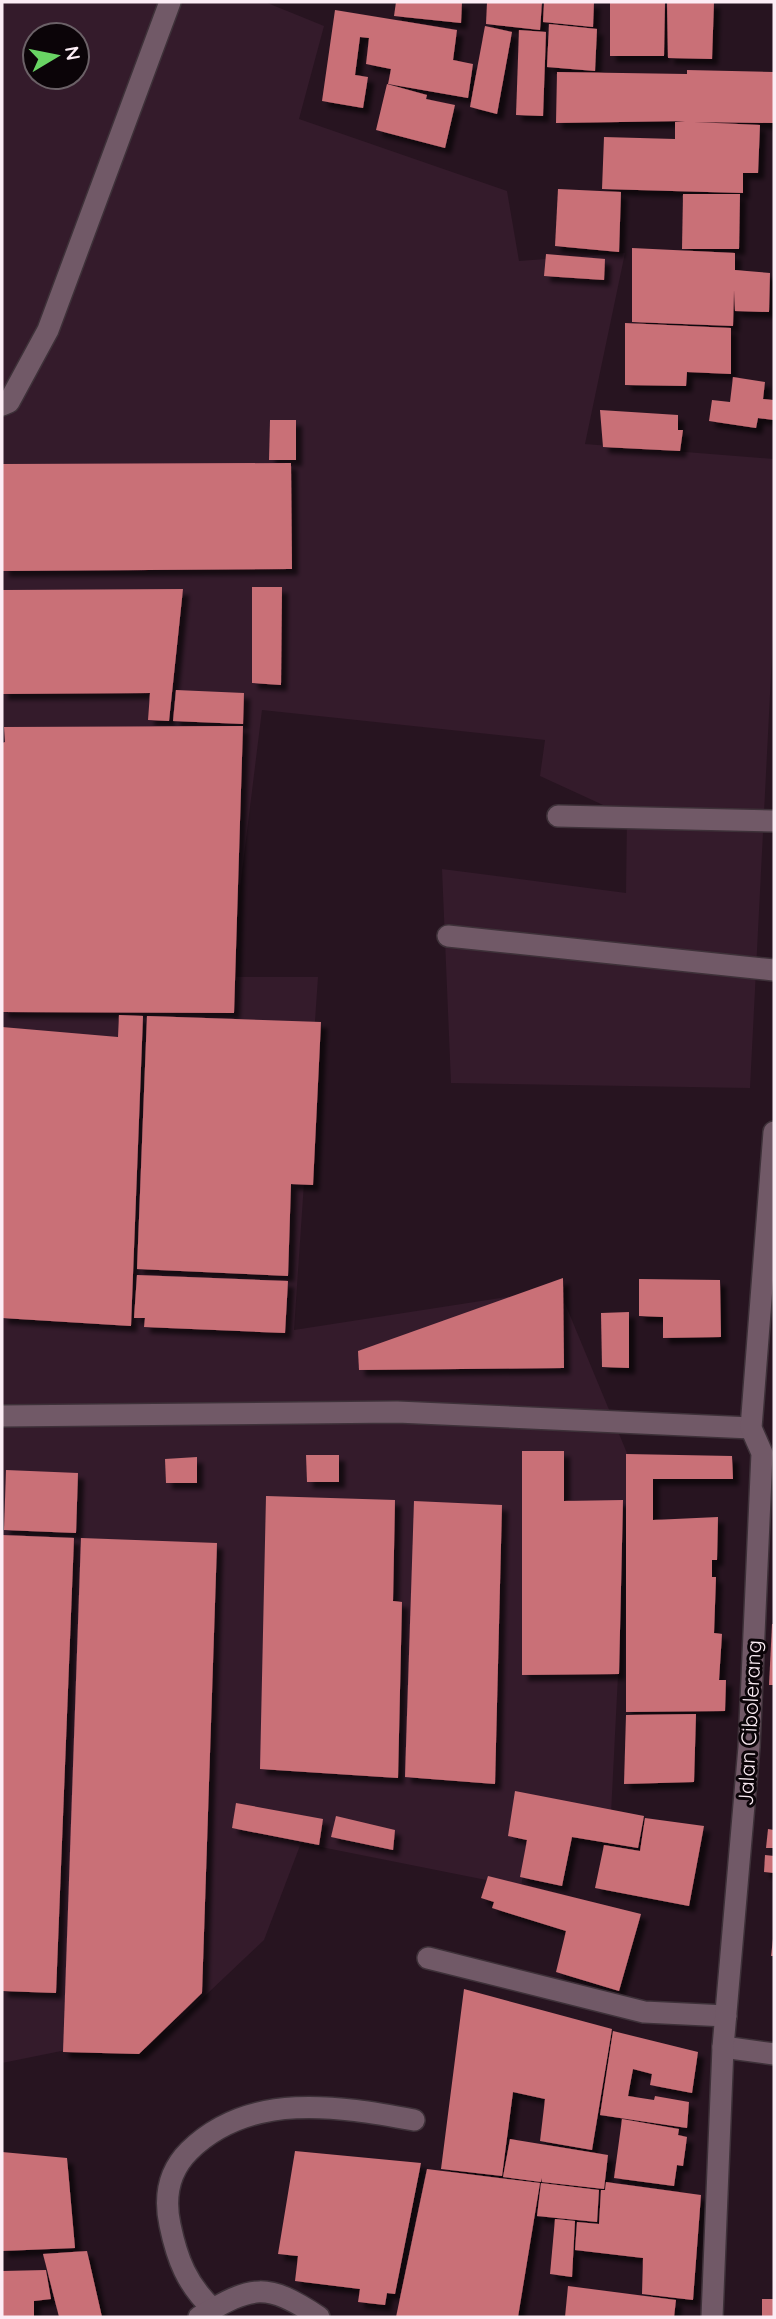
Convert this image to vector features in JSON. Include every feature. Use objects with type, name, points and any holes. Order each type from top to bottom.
[{"type":"street","points":[[2,405],[9,402],[48,330],[170,2]]},
{"type":"street","points":[[558,816],[774,821]]},
{"type":"street","points":[[448,936],[774,970]]},
{"type":"street","name":"Jalan Cibolerang","points":[[712,2317],[723,2047],[749,1747],[768,1453],[751,1428],[774,1132]]},
{"type":"street","points":[[2,1416],[397,1412],[751,1428]]},
{"type":"street","points":[[428,1958],[644,2012],[726,2017]]},
{"type":"street","points":[[723,2047],[774,2054]]},
{"type":"street","points":[[319,2317],[295,2301],[262,2291],[243,2293],[206,2313],[183,2268],[173,2240],[166,2205],[176,2165],[203,2138],[242,2117],[287,2108],[343,2107],[414,2120]]},
{"type":"shaded area","points":[[2,2],[265,2],[324,26],[299,119],[507,191],[519,261],[625,253],[585,444],[774,459],[774,616],[750,1088],[451,1083],[442,869],[626,893],[627,816],[540,776],[545,740],[262,710],[229,977],[318,977],[294,1330],[559,1289],[629,1458],[611,1814],[534,1802],[521,1887],[301,1843],[264,1940],[170,2029],[2,2063]]},
{"type":"building","points":[[396,2],[462,2],[461,23],[394,16]]},
{"type":"building","points":[[487,2],[542,2],[540,30],[486,24]]},
{"type":"building","points":[[544,2],[594,2],[593,27],[543,22]]},
{"type":"building","points":[[610,2],[665,2],[664,56],[610,56]]},
{"type":"building","points":[[667,2],[714,2],[712,59],[668,58]]},
{"type":"building","points":[[335,10],[457,30],[453,60],[473,64],[468,98],[388,84],[391,69],[366,64],[369,38],[360,37],[355,75],[368,77],[363,108],[322,101]]},
{"type":"building","points":[[549,24],[597,29],[595,71],[547,67]]},
{"type":"building","points":[[485,26],[512,32],[497,114],[470,107]]},
{"type":"building","points":[[519,30],[546,32],[543,116],[516,115]]},
{"type":"building","points":[[687,70],[774,72],[774,123],[694,122],[760,125],[758,173],[743,173],[743,193],[602,189],[604,137],[675,139],[675,122],[685,121],[556,123],[557,72],[687,74]]},
{"type":"building","points":[[387,84],[427,95],[426,99],[455,105],[445,148],[376,130]]},
{"type":"building","points":[[558,189],[621,192],[619,252],[555,246]]},
{"type":"building","points":[[683,194],[740,194],[739,249],[682,249]]},
{"type":"building","points":[[632,248],[735,253],[735,270],[770,273],[769,312],[735,311],[734,290],[733,326],[632,322]]},
{"type":"building","points":[[546,254],[605,259],[604,280],[544,276]]},
{"type":"building","points":[[625,323],[731,328],[731,374],[687,372],[686,386],[625,385]]},
{"type":"building","points":[[733,377],[765,382],[763,399],[774,400],[774,420],[758,418],[756,428],[709,421],[712,400],[730,402]]},
{"type":"building","points":[[600,410],[678,415],[678,430],[683,430],[680,451],[603,447]]},
{"type":"building","points":[[270,420],[296,420],[296,460],[269,460]]},
{"type":"building","points":[[291,463],[292,569],[3,571],[2,464]]},
{"type":"building","points":[[252,587],[282,587],[281,685],[252,683]]},
{"type":"building","points":[[183,589],[169,721],[148,720],[150,693],[2,694],[2,590]]},
{"type":"building","points":[[176,690],[244,693],[243,724],[173,721]]},
{"type":"building","points":[[243,726],[234,1013],[2,1012],[4,727]]},
{"type":"building","points":[[119,1015],[143,1016],[131,1326],[2,1318],[2,1027],[118,1037]]},
{"type":"building","points":[[147,1016],[321,1022],[313,1185],[291,1184],[288,1276],[137,1269]]},
{"type":"building","points":[[137,1275],[288,1281],[285,1333],[144,1327],[145,1318],[134,1318]]},
{"type":"building","points":[[563,1278],[564,1368],[359,1370],[358,1351]]},
{"type":"building","points":[[639,1279],[720,1280],[721,1337],[663,1338],[663,1317],[639,1316]]},
{"type":"building","points":[[629,1312],[629,1368],[602,1367],[601,1313]]},
{"type":"building","points":[[522,1451],[564,1451],[564,1501],[623,1500],[619,1674],[522,1675]]},
{"type":"building","points":[[626,1454],[732,1456],[733,1479],[653,1479],[653,1520],[718,1517],[717,1560],[712,1560],[712,1577],[716,1577],[714,1633],[722,1634],[719,1680],[726,1680],[725,1711],[626,1712]]},
{"type":"building","points":[[306,1455],[339,1455],[339,1482],[307,1482]]},
{"type":"building","points":[[197,1457],[197,1483],[166,1483],[165,1459]]},
{"type":"building","points":[[6,1470],[78,1473],[76,1533],[4,1530]]},
{"type":"building","points":[[266,1496],[395,1500],[393,1601],[402,1602],[398,1778],[260,1769]]},
{"type":"building","points":[[414,1501],[502,1505],[495,1784],[405,1777]]},
{"type":"building","points":[[2,1535],[74,1538],[56,1993],[2,1991]]},
{"type":"building","points":[[81,1538],[217,1543],[202,1993],[139,2054],[63,2052]]},
{"type":"building","points":[[772,1624],[774,1685],[769,1685]]},
{"type":"building","points":[[696,1714],[694,1782],[624,1784],[626,1715]]},
{"type":"building","points":[[515,1791],[644,1816],[638,1848],[572,1837],[562,1886],[520,1877],[527,1840],[508,1836]]},
{"type":"building","points":[[236,1803],[323,1819],[319,1845],[232,1828]]},
{"type":"building","points":[[336,1816],[395,1830],[393,1850],[331,1837]]},
{"type":"building","points":[[645,1818],[704,1826],[689,1906],[595,1888],[604,1845],[640,1851]]},
{"type":"building","points":[[768,1829],[774,1830],[774,1848],[766,1848]]},
{"type":"building","points":[[765,1855],[774,1856],[774,1873],[764,1872]]},
{"type":"building","points":[[488,1876],[641,1914],[619,1991],[556,1972],[566,1931],[492,1908],[494,1902],[481,1898]]},
{"type":"building","points":[[464,1989],[612,2029],[592,2150],[540,2141],[545,2099],[513,2092],[502,2176],[441,2169]]},
{"type":"building","points":[[613,2031],[698,2052],[692,2093],[650,2085],[652,2074],[633,2069],[628,2096],[654,2100],[655,2096],[689,2102],[687,2128],[600,2115]]},
{"type":"building","points":[[622,2119],[679,2129],[678,2135],[687,2137],[683,2166],[677,2165],[674,2186],[614,2178]]},
{"type":"building","points":[[510,2139],[608,2155],[604,2189],[542,2182],[541,2178],[541,2182],[503,2177]]},
{"type":"building","points":[[295,2151],[421,2163],[395,2294],[387,2293],[385,2305],[358,2302],[360,2289],[295,2281],[298,2256],[278,2254]]},
{"type":"building","points":[[2,2152],[67,2158],[75,2248],[2,2251]]},
{"type":"building","points":[[427,2169],[540,2183],[518,2317],[396,2317]]},
{"type":"building","points":[[606,2182],[701,2195],[693,2300],[642,2294],[643,2258],[575,2250],[577,2222],[599,2224],[601,2190],[605,2190]]},
{"type":"building","points":[[541,2183],[599,2190],[597,2222],[537,2216]]},
{"type":"building","points":[[555,2219],[575,2221],[572,2277],[550,2274]]},
{"type":"building","points":[[87,2251],[102,2317],[59,2317],[43,2254]]},
{"type":"building","points":[[46,2270],[51,2299],[34,2301],[34,2317],[2,2317],[2,2271]]},
{"type":"building","points":[[568,2286],[676,2300],[674,2317],[565,2317]]},
{"type":"building","points":[[762,2299],[774,2299],[774,2317],[762,2317]]}]
